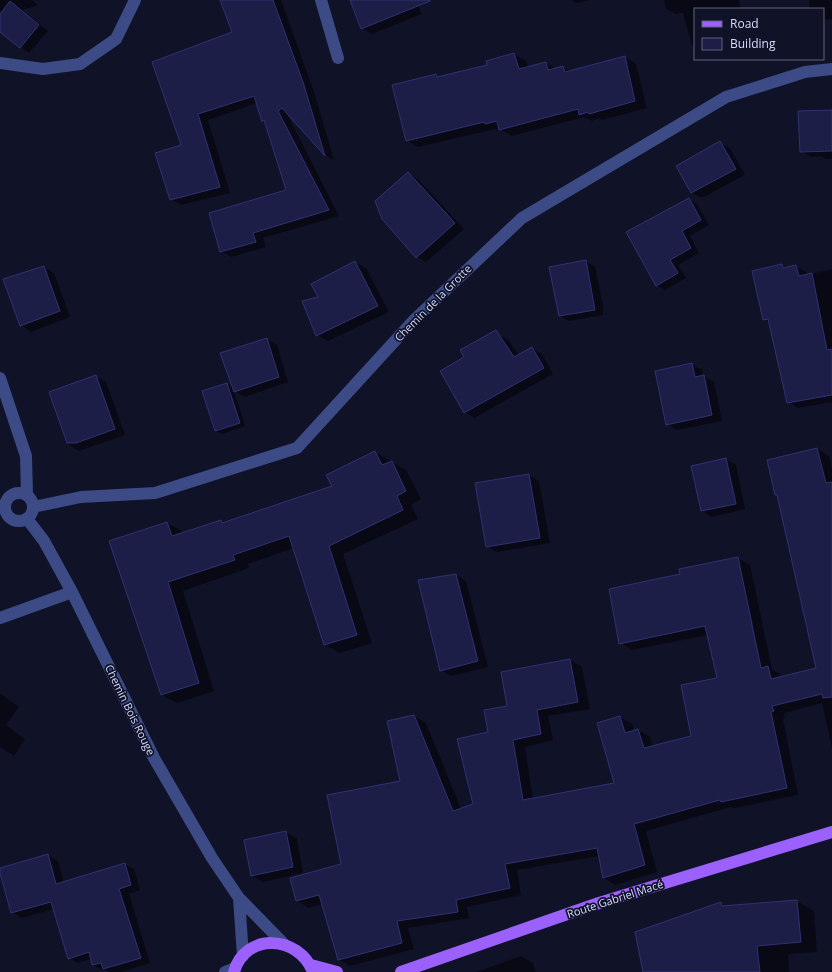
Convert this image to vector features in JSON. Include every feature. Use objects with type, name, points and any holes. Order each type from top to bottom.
[{"type":"main road","name":"Route Gabriel Macé","points":[[401,972],[599,903],[832,832]]},
{"type":"main road","points":[[232,971],[243,956],[252,949],[262,944],[273,942],[284,944],[295,949],[304,956],[312,969],[337,972]]},
{"type":"street","points":[[0,63],[43,69],[80,64],[116,39],[135,0]]},
{"type":"street","points":[[321,0],[338,58]]},
{"type":"street","name":"Chemin de la Grotte","points":[[33,507],[81,497],[155,493],[297,448],[414,320],[522,218],[726,97],[805,72],[832,69]]},
{"type":"street","points":[[0,378],[26,456],[27,494],[33,507],[33,512],[28,520],[23,522],[15,521],[8,516],[5,507],[4,494],[27,494]]},
{"type":"street","name":"Chemin Bois Rouge","points":[[28,520],[44,541],[72,592],[154,758],[212,858],[239,898],[284,944]]},
{"type":"street","points":[[0,618],[72,592]]},
{"type":"street","points":[[239,898],[243,956]]},
{"type":"building","points":[[220,0],[273,0],[303,82],[325,156],[282,108],[278,111],[329,210],[253,233],[256,242],[220,252],[209,213],[286,190],[264,120],[262,122],[254,96],[198,114],[220,187],[170,200],[155,153],[181,145],[152,62],[232,32]]},
{"type":"building","points":[[350,0],[430,0],[430,1],[361,29]]},
{"type":"building","points":[[10,1],[39,25],[20,48],[0,32],[0,14]]},
{"type":"building","points":[[514,53],[519,69],[546,62],[548,70],[563,66],[565,72],[625,56],[635,101],[589,114],[588,112],[579,115],[578,109],[499,130],[497,121],[485,124],[484,122],[406,141],[392,85],[436,74],[437,77],[487,65],[486,61]]},
{"type":"building","points":[[832,110],[832,151],[800,152],[798,111]]},
{"type":"building","points":[[720,141],[736,169],[691,193],[676,166]]},
{"type":"building","points":[[408,172],[455,223],[416,258],[382,219],[375,201]]},
{"type":"building","points":[[689,198],[701,220],[682,231],[691,248],[670,260],[678,273],[656,286],[626,232]]},
{"type":"building","points":[[586,260],[595,310],[559,316],[549,267]]},
{"type":"building","points":[[355,261],[378,306],[316,336],[302,301],[318,297],[311,284]]},
{"type":"building","points":[[782,264],[783,268],[796,265],[799,276],[812,273],[827,350],[832,349],[832,395],[787,403],[768,319],[763,320],[752,271]]},
{"type":"building","points":[[44,266],[60,311],[20,326],[3,279]]},
{"type":"building","points":[[496,330],[514,357],[532,347],[544,368],[464,413],[440,371],[464,357],[460,350]]},
{"type":"building","points":[[267,338],[279,377],[234,392],[220,353]]},
{"type":"building","points":[[692,363],[695,377],[704,375],[712,415],[666,425],[655,371]]},
{"type":"building","points":[[96,375],[115,429],[76,443],[67,443],[49,392]]},
{"type":"building","points":[[227,383],[240,423],[215,431],[202,391]]},
{"type":"building","points":[[817,448],[826,483],[832,482],[832,697],[823,698],[822,694],[772,706],[774,711],[771,712],[787,788],[721,802],[720,800],[634,824],[645,865],[603,878],[597,848],[505,864],[510,888],[456,900],[458,912],[397,921],[402,943],[338,960],[319,895],[296,901],[290,878],[341,864],[327,795],[400,781],[387,721],[414,715],[453,811],[473,804],[457,739],[488,732],[484,710],[507,706],[501,672],[570,659],[578,702],[537,710],[541,734],[513,740],[523,800],[614,783],[597,723],[620,716],[625,733],[638,729],[644,748],[691,736],[681,685],[717,678],[705,626],[619,644],[609,589],[680,574],[679,569],[738,557],[761,668],[768,666],[771,679],[816,668],[777,495],[775,495],[767,460]]},
{"type":"building","points":[[375,451],[382,465],[392,461],[406,491],[397,496],[403,510],[329,546],[357,635],[324,645],[289,536],[233,555],[235,560],[168,582],[199,683],[161,695],[109,541],[167,522],[172,536],[221,520],[222,523],[332,486],[326,475]]},
{"type":"building","points":[[726,458],[736,504],[701,511],[691,466]]},
{"type":"building","points":[[529,474],[540,538],[486,547],[475,483]]},
{"type":"building","points":[[456,574],[478,661],[440,671],[418,580]]},
{"type":"building","points":[[286,831],[293,867],[251,876],[244,840]]},
{"type":"building","points":[[48,854],[56,884],[125,863],[131,885],[119,889],[141,958],[103,969],[101,963],[92,965],[89,952],[68,959],[51,902],[11,913],[0,868]]},
{"type":"building","points":[[797,900],[801,942],[757,946],[760,972],[643,972],[635,932],[721,902],[722,906]]}]
